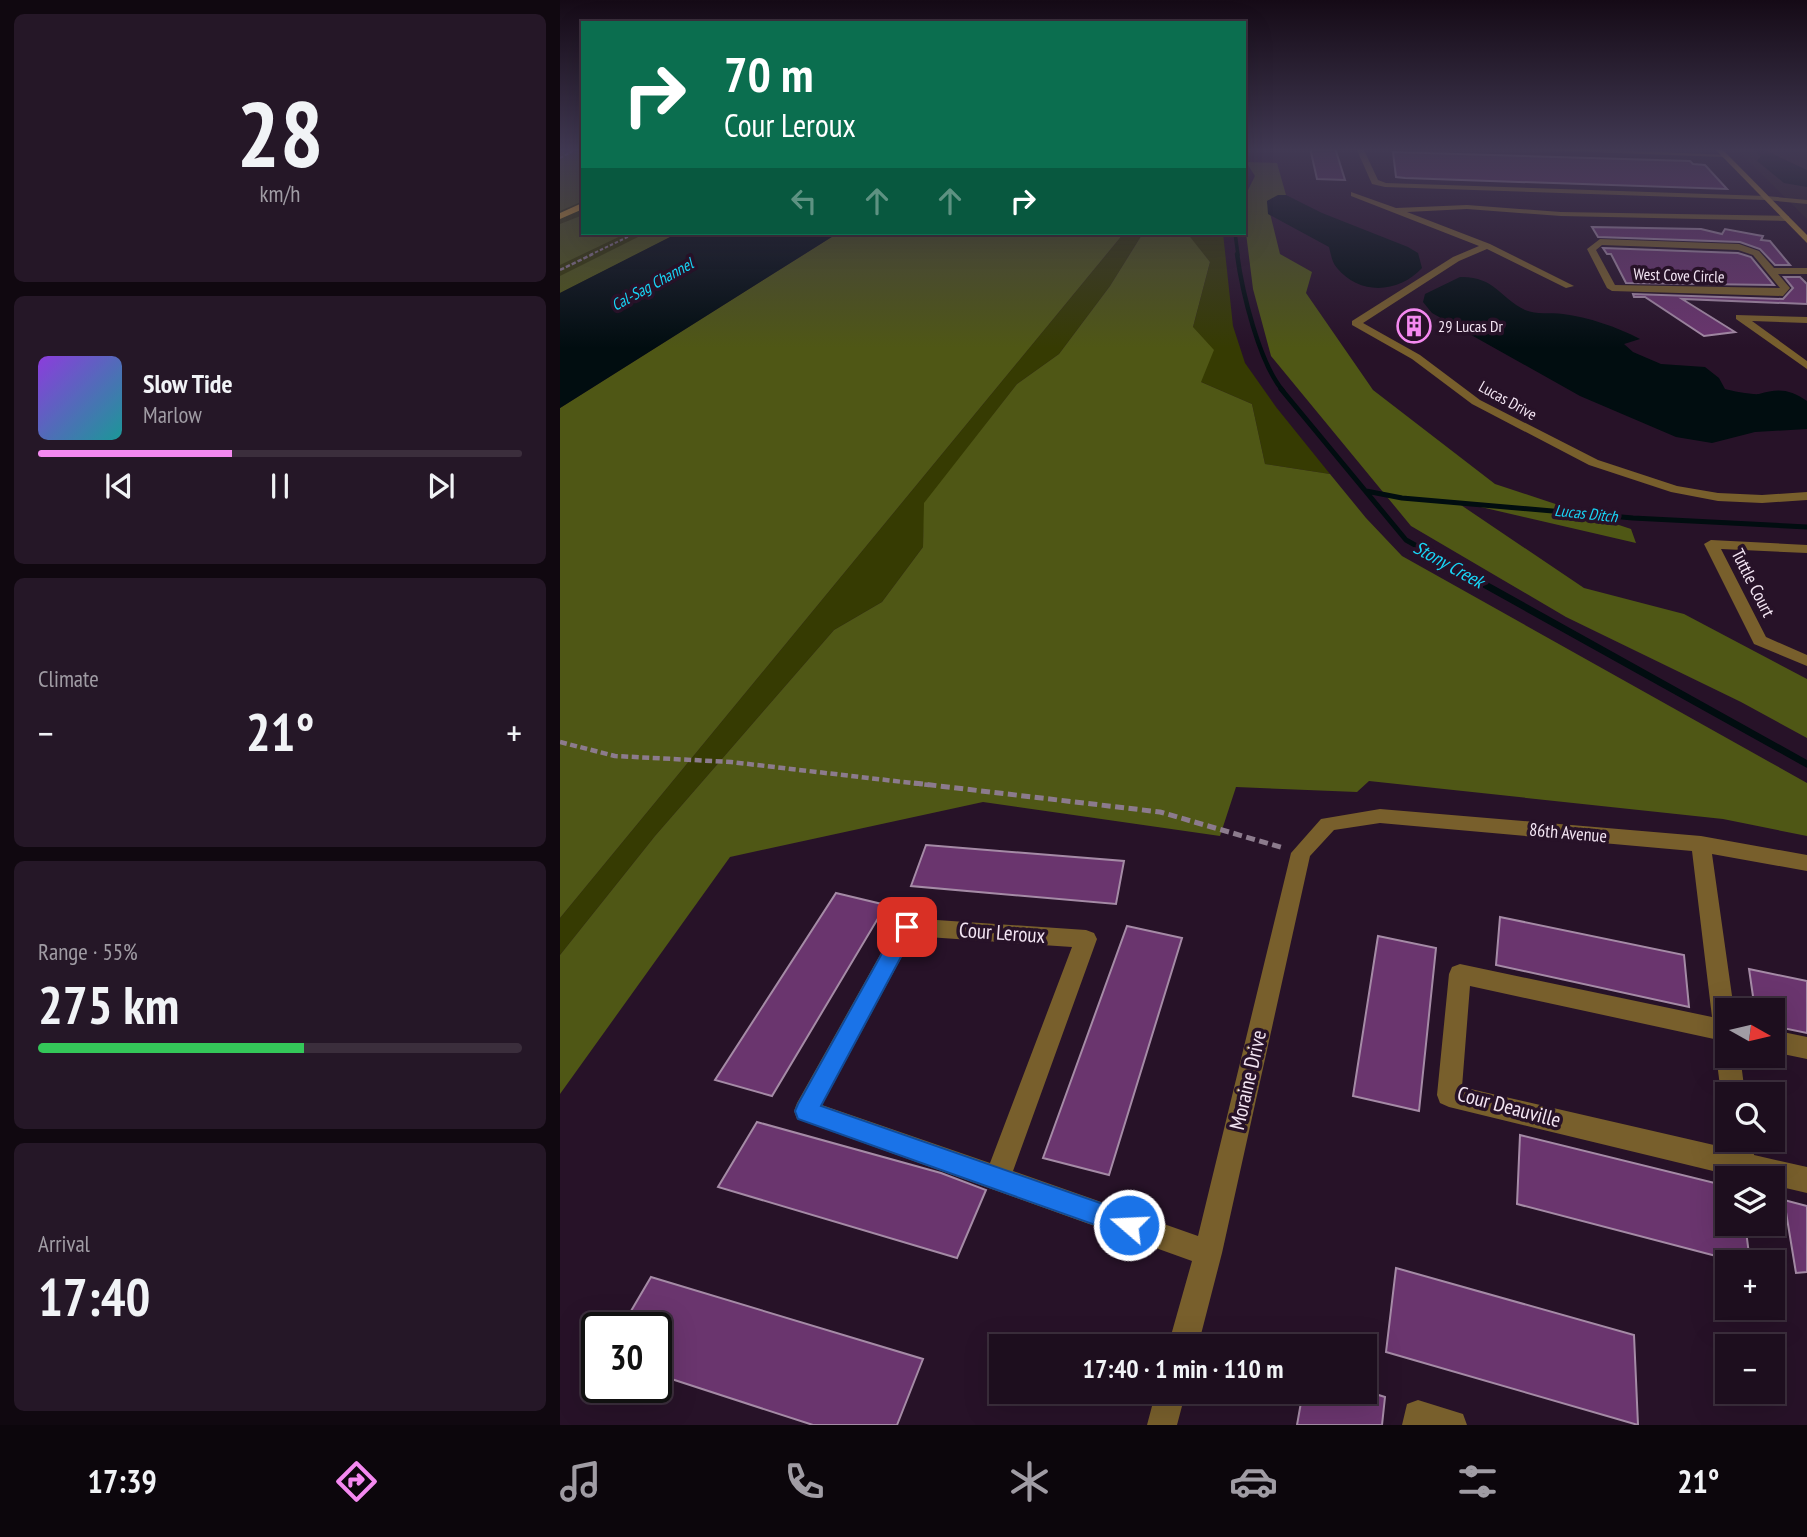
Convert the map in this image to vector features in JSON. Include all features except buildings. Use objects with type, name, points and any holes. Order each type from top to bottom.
[{"type":"main road","points":[[1782,214],[1807,240]]},
{"type":"street","points":[[1408,214],[1488,246],[1569,286]]},
{"type":"street","points":[[1567,214],[1786,218]]},
{"type":"street","name":"West Cove Circle","points":[[1600,242],[1733,246],[1756,253],[1771,271],[1785,288],[1783,293],[1612,288],[1591,249],[1600,242]]},
{"type":"street","name":"Lucas Drive","points":[[1488,246],[1456,259],[1356,323],[1416,358],[1473,401],[1591,463],[1672,490],[1732,499],[1807,496]]},
{"type":"street","points":[[1771,271],[1807,271]]},
{"type":"street","points":[[1807,320],[1740,317],[1807,366]]},
{"type":"street","name":"Tuttle Court","points":[[1807,549],[1711,544],[1760,640],[1807,661]]},
{"type":"street","name":"86th Avenue","points":[[1328,824],[1380,817],[1700,844],[1807,863]]},
{"type":"street","name":"Moraine Drive","points":[[1186,1334],[1208,1253],[1301,853],[1328,824]]},
{"type":"street","points":[[1700,844],[1721,998]]},
{"type":"street","name":"Cour Leroux","points":[[997,1179],[1086,939],[907,927],[806,1111],[997,1179],[1208,1253]]},
{"type":"street","name":"Cour Deauville","points":[[1715,1038],[1460,974],[1449,1095],[1715,1147]]},
{"type":"street","points":[[1785,1043],[1807,1048]]},
{"type":"street","name":"Cour Deauville","points":[[1741,1152],[1807,1180]]},
{"type":"street","points":[[1162,1425],[1168,1404]]},
{"type":"street","points":[[1418,1425],[1418,1415],[1452,1425]]},
{"type":"path","points":[[560,270],[632,235]]},
{"type":"path","points":[[560,742],[615,756],[731,762],[1160,812],[1301,853]]},
{"type":"green space","points":[[560,214],[581,214],[581,235],[674,235],[560,293]]},
{"type":"green space","points":[[1246,214],[1270,214],[1280,254],[1312,272],[1306,293],[1373,390],[1495,484],[1631,529],[1636,543],[1455,501],[1584,588],[1684,614],[1807,679],[1807,738],[1741,702],[1566,617],[1411,526],[1271,356],[1253,289]]},
{"type":"green space","points":[[581,216],[581,235],[623,235],[560,265],[560,224]]},
{"type":"green space","points":[[642,235],[674,235],[560,293],[560,276]]},
{"type":"green space","points":[[835,235],[1122,235],[560,918],[560,408]]},
{"type":"green space","points":[[1122,235],[1142,235],[1110,286],[1059,354],[1017,384],[925,503],[923,547],[882,602],[834,630],[655,836],[560,955],[560,918]]},
{"type":"green space","points":[[1142,235],[1189,235],[1210,262],[1193,327],[1214,350],[1201,382],[1252,404],[1265,464],[1330,474],[1402,556],[1807,783],[1807,836],[1723,819],[1369,781],[1357,792],[1236,787],[1220,836],[983,802],[730,857],[560,1094],[560,955],[655,836],[834,630],[882,602],[923,547],[924,503],[1017,384],[1059,354],[1110,286]]},
{"type":"green space","points":[[1188,235],[1223,235],[1233,326],[1245,363],[1276,407],[1330,474],[1265,464],[1252,404],[1201,382],[1193,327],[1210,262]]},
{"type":"water","points":[[1269,214],[1326,214],[1408,247],[1418,253],[1422,268],[1413,276],[1391,286],[1368,287],[1346,277],[1335,266],[1329,247]]},
{"type":"water","name":"Cal-Sag Channel","points":[[674,235],[835,235],[560,408],[560,293]]},
{"type":"water","points":[[1460,277],[1489,284],[1516,305],[1530,312],[1573,315],[1622,330],[1640,339],[1624,344],[1633,352],[1661,364],[1705,367],[1719,378],[1725,389],[1752,394],[1778,390],[1795,394],[1807,401],[1807,429],[1755,432],[1712,443],[1676,437],[1580,396],[1432,313],[1423,302],[1425,294]]},
{"type":"waterway","name":"Stony Creek","points":[[1235,235],[1238,255]]},
{"type":"waterway","name":"Stony Creek","points":[[1237,254],[1247,306],[1259,345],[1274,379],[1283,391]]},
{"type":"waterway","name":"Stony Creek","points":[[1281,389],[1406,540],[1449,564]]},
{"type":"waterway","name":"Lucas Ditch","points":[[1366,491],[1402,498],[1633,518],[1807,527]]},
{"type":"waterway","name":"Stony Creek","points":[[1446,563],[1807,764]]},
{"type":"place","name":"29 Lucas Dr","points":[[1414,326]]},
{"type":"route","points":[[907,927],[806,1111],[1129,1225]]}]
